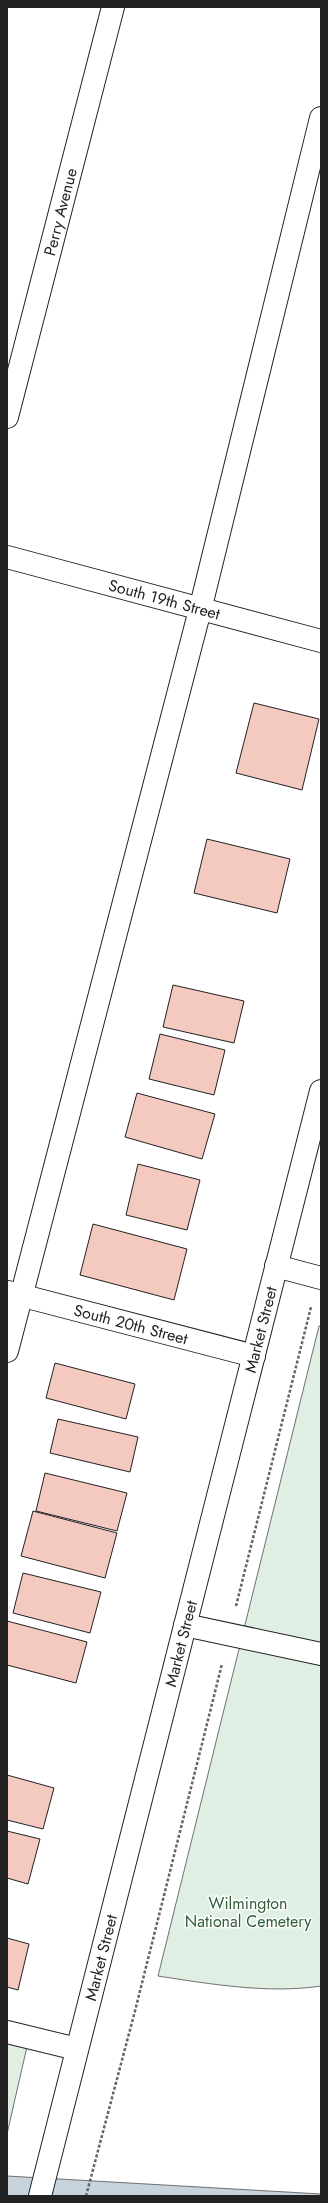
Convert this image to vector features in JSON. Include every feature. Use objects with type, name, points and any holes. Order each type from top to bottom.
[{"type":"street","name":"Perry Avenue","points":[[7,417],[113,7]]},
{"type":"street","points":[[7,1351],[14,1293],[200,610],[321,118]]},
{"type":"street","name":"South 19th Street","points":[[7,558],[321,642]]},
{"type":"street","name":"Market Street","points":[[40,2196],[321,1090]]},
{"type":"street","points":[[276,1266],[321,1278]]},
{"type":"street","name":"South 20th Street","points":[[14,1293],[254,1356]]},
{"type":"street","points":[[185,1625],[321,1654]]},
{"type":"street","points":[[7,2032],[77,2049]]},
{"type":"path","points":[[86,2196],[137,2004],[312,1302]]},
{"type":"green space","name":"Wilmington National Cemetery","points":[[319,1326],[321,1326],[321,1986],[281,1989],[240,1987],[158,1976]]},
{"type":"green space","points":[[7,2032],[29,2038],[7,2134]]},
{"type":"shaded area","points":[[7,2176],[321,2194],[321,2196],[7,2196]]},
{"type":"building","points":[[254,703],[319,719],[302,790],[236,773]]},
{"type":"building","points":[[207,839],[290,859],[277,913],[194,893]]},
{"type":"building","points":[[173,985],[244,1001],[234,1043],[163,1027]]},
{"type":"building","points":[[160,1034],[225,1050],[214,1095],[149,1079]]},
{"type":"building","points":[[137,1093],[215,1114],[202,1159],[125,1137]]},
{"type":"building","points":[[138,1164],[200,1180],[187,1230],[126,1215]]},
{"type":"building","points":[[93,1224],[187,1249],[174,1300],[80,1275]]},
{"type":"building","points":[[55,1363],[135,1384],[126,1419],[46,1398]]},
{"type":"building","points":[[58,1419],[138,1437],[130,1472],[50,1453]]},
{"type":"building","points":[[45,1473],[127,1493],[117,1531],[36,1511]]},
{"type":"building","points":[[33,1511],[117,1533],[105,1578],[21,1556]]},
{"type":"building","points":[[23,1573],[101,1592],[90,1633],[13,1613]]},
{"type":"building","points":[[7,1621],[87,1642],[76,1683],[7,1665]]},
{"type":"building","points":[[7,1775],[54,1788],[43,1829],[7,1820]]},
{"type":"building","points":[[7,1831],[40,1839],[28,1884],[7,1878]]},
{"type":"building","points":[[7,1938],[29,1944],[18,1990],[7,1987]]}]
